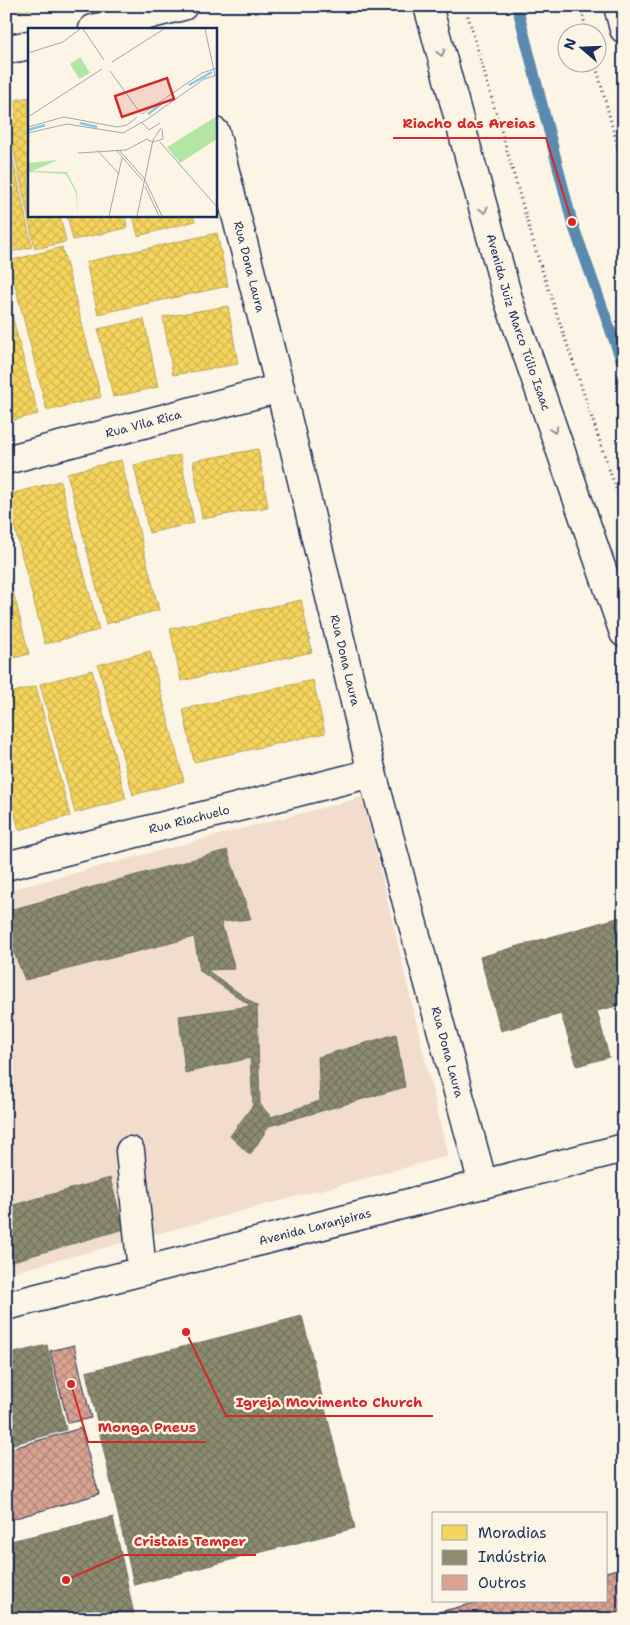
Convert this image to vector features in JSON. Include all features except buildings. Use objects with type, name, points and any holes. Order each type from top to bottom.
[{"type":"street","points":[[96,28],[183,6],[189,28]]},
{"type":"street","name":"Avenida Juiz Marco Túlio Isaac","points":[[428,6],[509,302],[624,633]]},
{"type":"street","points":[[618,6],[624,29]]},
{"type":"street","points":[[6,50],[28,44]]},
{"type":"street","name":"Rua Dona Laura","points":[[216,136],[280,388],[372,773],[483,1184]]},
{"type":"street","name":"Rua Vila Rica","points":[[6,460],[280,388]]},
{"type":"street","name":"Rua Riachuelo","points":[[6,866],[372,773]]},
{"type":"street","name":"Avenida Laranjeiras","points":[[6,1306],[624,1148]]},
{"type":"street","points":[[130,1150],[142,1272]]},
{"type":"path","points":[[465,6],[538,258],[624,513]]},
{"type":"path","points":[[580,6],[584,22]]},
{"type":"path","points":[[598,72],[624,170]]},
{"type":"shaded area","points":[[363,797],[448,1156],[6,1274],[6,891]]},
{"type":"waterway","points":[[517,6],[572,222],[624,368]]},
{"type":"place","name":"Riacho das Areias","points":[[572,222]]},
{"type":"place","name":"Igreja Movimento Church","points":[[186,1332]]},
{"type":"place","name":"Monga Pneus","points":[[71,1384]]},
{"type":"place","name":"Cristais Temper","points":[[66,1580]]}]
